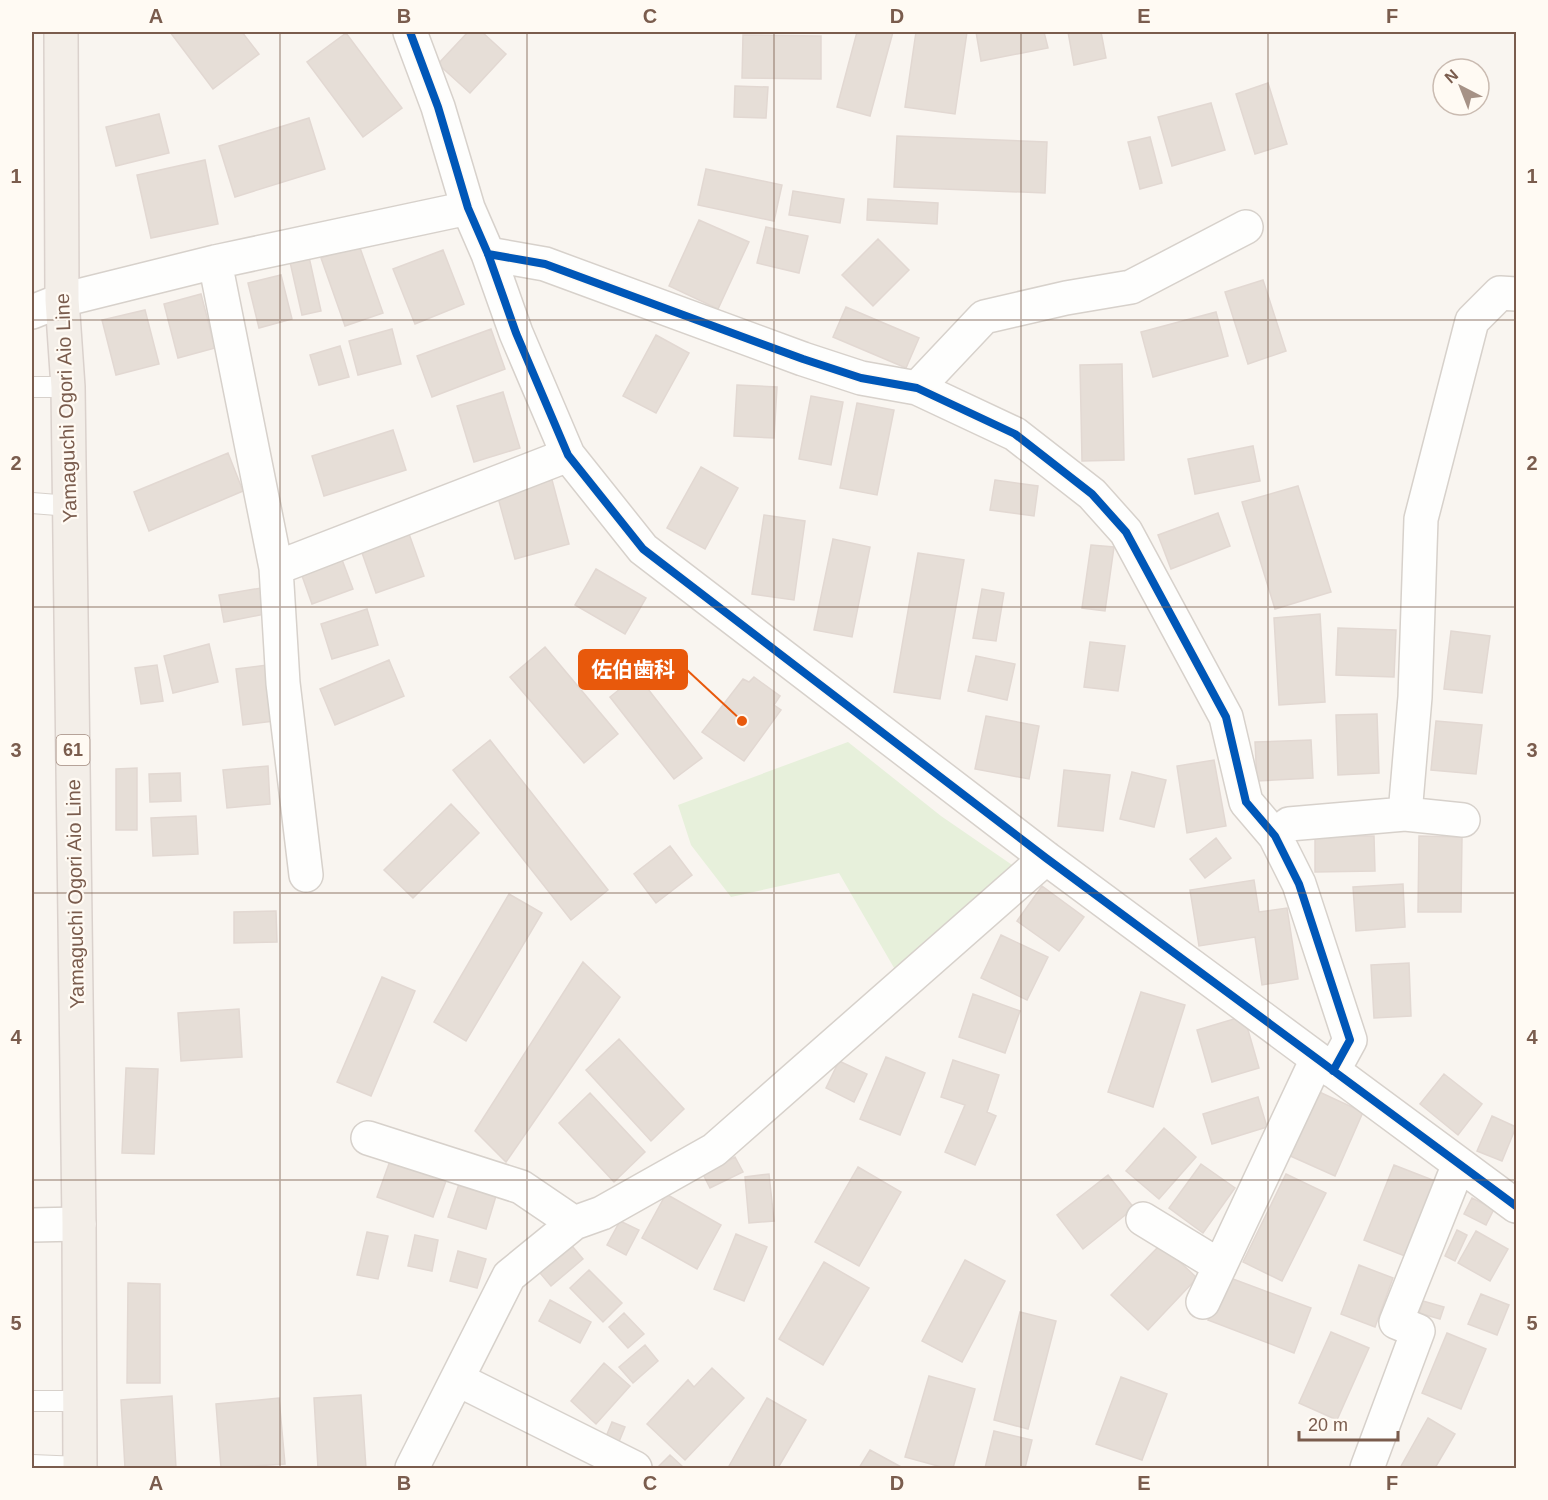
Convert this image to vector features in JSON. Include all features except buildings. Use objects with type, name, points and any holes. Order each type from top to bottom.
[{"type":"main road","name":"Yamaguchi Ogori Aio Line","points":[[61,32],[62,300],[68,387],[70,506],[80,1468]]},
{"type":"street","points":[[410,32],[438,106],[468,208],[488,254],[516,333],[568,456],[643,549],[1046,858],[1516,1206]]},
{"type":"street","points":[[32,312],[62,300],[215,262],[468,208]]},
{"type":"street","points":[[917,388],[984,317],[1131,286],[1246,227]]},
{"type":"street","points":[[488,254],[545,264],[803,359],[861,378],[917,388],[1015,434],[1092,494],[1126,532],[1226,717],[1246,802],[1275,836],[1299,884],[1350,1040],[1325,1065],[1203,1302]]},
{"type":"street","points":[[215,262],[276,568],[282,683],[306,875]]},
{"type":"street","points":[[1405,814],[1415,697],[1421,519],[1472,321],[1500,294],[1516,294]]},
{"type":"street","points":[[276,568],[568,456]]},
{"type":"street","points":[[1275,836],[1289,824],[1405,814],[1463,820]]},
{"type":"street","points":[[412,1468],[509,1276],[574,1223],[602,1213],[714,1150],[1046,858]]},
{"type":"street","points":[[368,1138],[521,1187],[574,1223]]},
{"type":"street","points":[[1367,1468],[1419,1330],[1396,1322],[1459,1164]]},
{"type":"street","points":[[1143,1219],[1220,1266]]},
{"type":"street","points":[[32,1225],[79,1224]]},
{"type":"street","points":[[457,1379],[635,1468]]},
{"type":"lane","points":[[32,387],[68,387]]},
{"type":"lane","points":[[32,503],[70,506]]},
{"type":"lane","points":[[32,1401],[80,1401]]},
{"type":"lane","points":[[32,1465],[80,1468]]},
{"type":"green space","points":[[848,742],[941,816],[1018,869],[897,973],[839,873],[731,897],[691,845],[678,805]]},
{"type":"cycle path","points":[[410,32],[438,107],[468,208],[488,254],[516,333],[568,455],[643,549],[1046,858],[1516,1206]]},
{"type":"cycle path","points":[[488,254],[545,264],[803,359],[861,378],[917,388],[1015,434],[1092,494],[1126,532],[1226,717],[1246,802],[1275,836],[1299,884],[1350,1040],[1333,1071]]},
{"type":"place","name":"佐伯歯科","points":[[742,721]]}]
